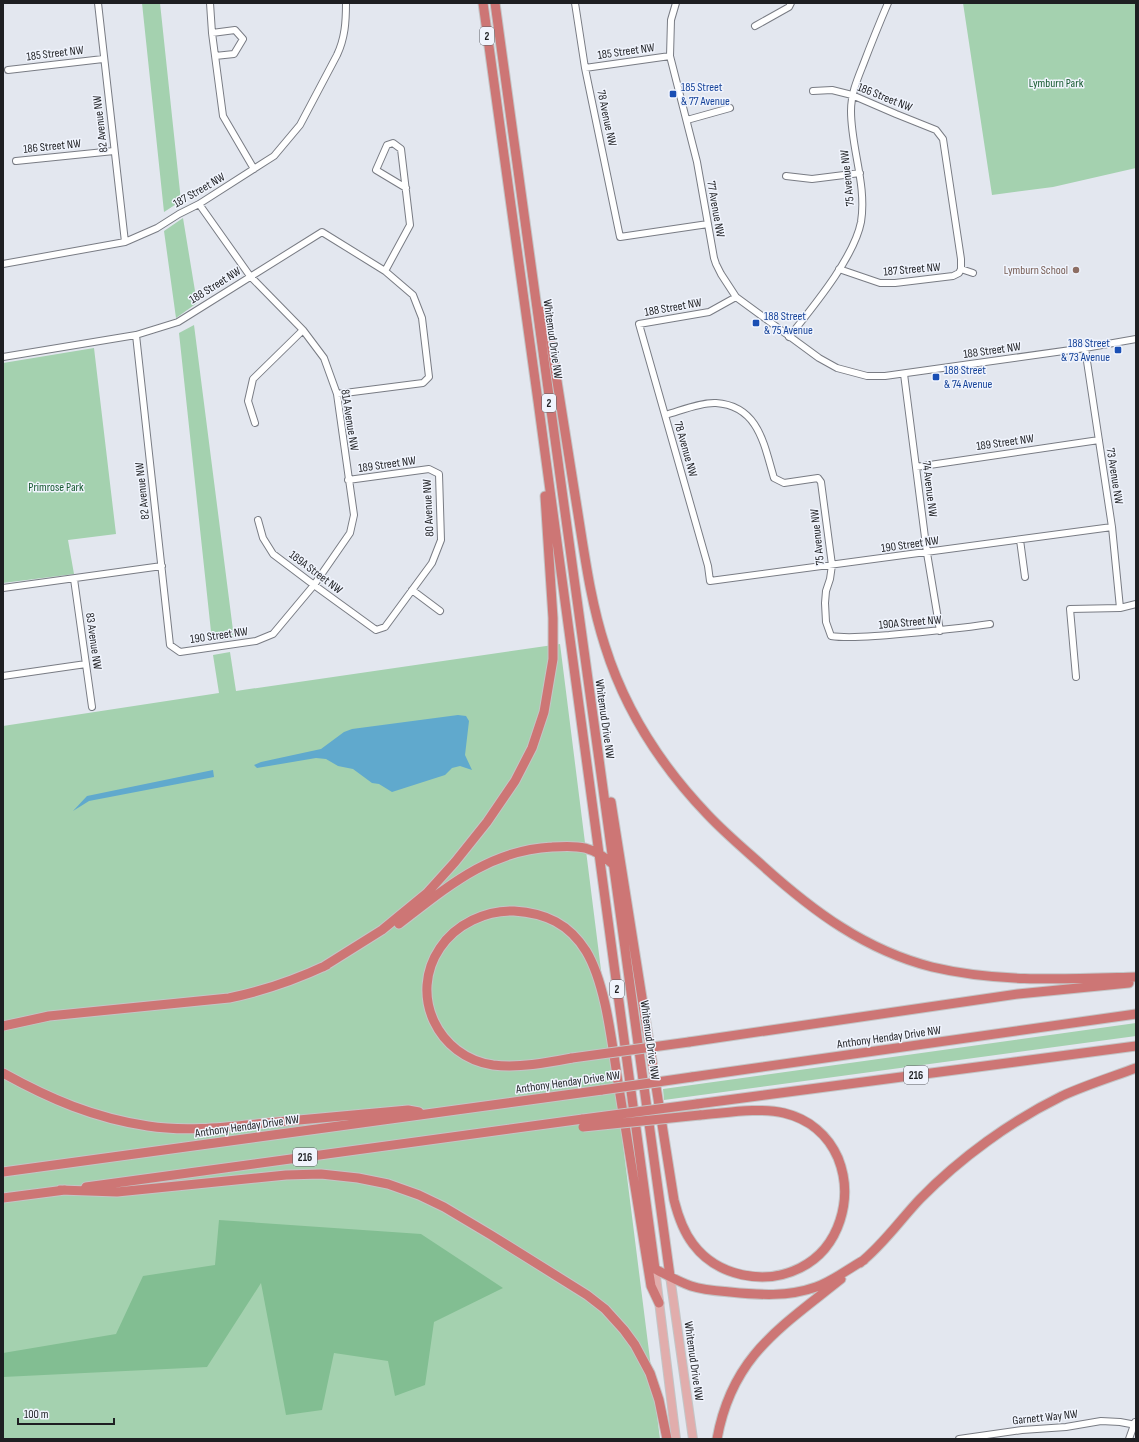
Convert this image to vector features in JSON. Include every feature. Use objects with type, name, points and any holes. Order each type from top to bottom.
[{"type":"highway","name":"Whitemud Drive NW","points":[[483,3],[655,1269]]},
{"type":"highway","name":"Whitemud Drive NW","points":[[495,3],[670,1276]]},
{"type":"highway","points":[[534,291],[550,337],[586,561],[594,603],[605,646],[618,680],[640,725],[656,751],[682,787],[710,817],[793,893],[824,916],[864,940],[888,952],[930,966],[984,976],[1047,980],[1136,977]]},
{"type":"highway","points":[[323,967],[382,930],[427,893],[455,862],[487,822],[515,781],[532,748],[544,712],[553,659],[551,576],[538,401]]},
{"type":"highway","points":[[583,1123],[700,1115],[762,1111],[785,1113],[806,1122],[819,1130],[837,1156],[843,1174],[845,1193],[842,1215],[833,1236],[824,1249],[813,1259],[800,1268],[781,1275],[760,1277],[737,1274],[717,1265],[702,1254],[693,1244],[681,1224],[674,1200],[611,803],[596,738]]},
{"type":"highway","points":[[3,1026],[49,1016],[229,998],[273,987],[357,952],[385,935],[450,885],[476,868],[504,855],[544,847],[572,845],[586,847],[599,853],[614,865]]},
{"type":"highway","points":[[659,1303],[651,1286],[612,1042],[603,996],[594,966],[586,950],[572,933],[562,925],[547,917],[528,912],[510,911],[493,913],[465,924],[443,943],[431,965],[427,994],[429,1011],[436,1026],[452,1046],[479,1061],[493,1065],[516,1066],[572,1058],[689,1042],[1018,994],[1136,982]]},
{"type":"highway","name":"Anthony Henday Drive NW","points":[[3,1172],[580,1093],[1136,1014]]},
{"type":"highway","name":"216","points":[[3,1198],[550,1124],[583,1123],[697,1104],[1136,1046]]},
{"type":"highway","points":[[717,1439],[720,1422],[727,1400],[742,1370],[754,1355],[780,1328],[864,1260],[920,1199],[978,1148],[1013,1124],[1063,1096],[1136,1068]]},
{"type":"highway","points":[[3,1073],[68,1106],[96,1115],[149,1126],[175,1129],[220,1128],[408,1110],[426,1114]]},
{"type":"highway","points":[[60,1190],[117,1192],[286,1175],[321,1174],[358,1178],[388,1184],[419,1195],[444,1207],[491,1235],[587,1295],[605,1310],[628,1335],[650,1373],[659,1400],[667,1439]]},
{"type":"highway","points":[[655,1269],[691,1286],[712,1290],[754,1294],[776,1294],[797,1292],[816,1287],[864,1260]]},
{"type":"main road","name":"Whitemud Drive NW","points":[[655,1269],[676,1439]]},
{"type":"main road","name":"Whitemud Drive NW","points":[[670,1276],[693,1439]]},
{"type":"street","name":"82 Avenue NW","points":[[98,3],[124,242]]},
{"type":"street","points":[[210,3],[212,33],[223,116],[254,169]]},
{"type":"street","name":"187 Street NW","points":[[3,264],[124,242],[156,228],[199,204],[274,156],[300,125],[342,43],[345,30],[346,3]]},
{"type":"street","name":"78 Avenue NW","points":[[575,3],[585,68],[620,237],[708,224]]},
{"type":"street","name":"77 Avenue NW","points":[[676,3],[671,20],[670,56],[697,162],[716,264],[736,297]]},
{"type":"street","points":[[755,26],[789,7],[791,3]]},
{"type":"street","name":"75 Avenue NW","points":[[789,337],[817,301],[839,268],[855,242],[861,222],[862,201],[860,172],[852,124],[852,95],[888,3]]},
{"type":"street","points":[[212,33],[235,30],[243,38],[234,54],[215,56]]},
{"type":"street","name":"185 Street NW","points":[[585,68],[670,56]]},
{"type":"street","name":"185 Street NW","points":[[8,70],[104,58]]},
{"type":"street","name":"186 Street NW","points":[[813,91],[832,90],[852,95],[936,130],[943,139],[962,269]]},
{"type":"street","points":[[687,120],[730,108]]},
{"type":"street","points":[[386,271],[410,225],[406,188],[401,150],[393,143],[387,145],[376,170],[406,188]]},
{"type":"street","name":"186 Street NW","points":[[16,161],[114,151]]},
{"type":"street","points":[[786,176],[812,179],[860,172]]},
{"type":"street","name":"81A Avenue NW","points":[[199,204],[250,276],[303,330],[324,358],[337,394],[354,515],[350,533],[314,586],[273,634]]},
{"type":"street","name":"188 Street NW","points":[[3,357],[136,335],[178,322],[322,232],[386,271],[413,295],[422,318],[429,377],[423,383],[337,394]]},
{"type":"street","name":"187 Street NW","points":[[839,268],[880,283],[895,283],[953,276],[959,273],[962,269]]},
{"type":"street","points":[[962,269],[973,273]]},
{"type":"street","name":"188 Street NW","points":[[639,324],[709,312],[736,297],[819,358],[837,368],[867,376],[904,374],[1086,348],[1136,339]]},
{"type":"street","name":"78 Avenue NW","points":[[639,324],[708,566],[710,581]]},
{"type":"street","points":[[255,423],[248,401],[253,379],[303,330]]},
{"type":"street","name":"82 Avenue NW","points":[[136,335],[170,645]]},
{"type":"street","name":"73 Avenue NW","points":[[1086,348],[1098,440],[1112,527],[1120,608]]},
{"type":"street","name":"74 Avenue NW","points":[[904,374],[927,553],[940,630]]},
{"type":"street","name":"75 Avenue NW","points":[[665,415],[705,404],[716,403],[728,405],[740,410],[750,418],[758,429],[763,439],[774,478],[784,482],[818,478],[821,482],[832,565],[825,602],[826,622],[831,636]]},
{"type":"street","name":"189 Street NW","points":[[916,466],[1098,440]]},
{"type":"street","name":"189 Street NW","points":[[348,480],[429,469]]},
{"type":"street","name":"80 Avenue NW","points":[[376,630],[385,627],[432,564],[441,540],[439,474],[429,469]]},
{"type":"street","name":"189A Street NW","points":[[258,520],[263,538],[273,554],[314,586],[376,630]]},
{"type":"street","name":"190 Street NW","points":[[710,581],[1112,527]]},
{"type":"street","points":[[1020,540],[1025,577]]},
{"type":"street","points":[[3,588],[162,566]]},
{"type":"street","name":"83 Avenue NW","points":[[74,579],[92,707]]},
{"type":"street","points":[[412,590],[440,611]]},
{"type":"street","points":[[1076,677],[1070,608],[1120,608],[1136,604]]},
{"type":"street","name":"190A Street NW","points":[[831,636],[842,638],[940,630],[990,624]]},
{"type":"street","name":"190 Street NW","points":[[170,645],[180,652],[256,641],[273,634]]},
{"type":"street","points":[[3,676],[86,664]]},
{"type":"street","name":"Garnett Way NW","points":[[959,1439],[1022,1430],[1058,1428],[1101,1421],[1135,1423],[1129,1439]]},
{"type":"green space","points":[[142,3],[160,3],[181,201],[164,212]]},
{"type":"green space","name":"Lymburn Park","points":[[963,3],[1136,3],[1136,168],[1053,187],[992,195]]},
{"type":"green space","points":[[183,218],[197,303],[176,318],[164,231]]},
{"type":"green space","points":[[194,325],[234,638],[212,641],[179,333]]},
{"type":"green space","name":"Primrose Park","points":[[94,348],[116,534],[68,540],[74,574],[3,583],[3,363]]},
{"type":"green space","points":[[560,644],[660,1439],[3,1439],[3,726],[219,693],[213,655],[230,652],[236,691]]},
{"type":"green space","points":[[1136,1023],[1136,1036],[664,1100],[663,1089]]},
{"type":"green space","points":[[219,1220],[421,1234],[503,1288],[434,1322],[425,1385],[395,1396],[388,1361],[334,1353],[322,1410],[286,1415],[261,1283],[207,1367],[3,1377],[3,1353],[116,1334],[143,1276],[215,1265]]},
{"type":"water","points":[[458,715],[466,716],[469,721],[465,755],[472,770],[460,766],[452,768],[445,775],[392,792],[379,784],[372,783],[353,769],[338,766],[326,759],[316,758],[257,768],[254,765],[261,762],[321,749],[344,732],[352,729]]},
{"type":"water","points":[[213,770],[214,777],[89,801],[73,811],[87,796]]},
{"type":"place","name":"185 Street & 77 Avenue","points":[[673,94]]},
{"type":"place","name":"Lymburn School","points":[[1076,270]]},
{"type":"place","name":"188 Street & 75 Avenue","points":[[756,323]]},
{"type":"place","name":"188 Street & 73 Avenue","points":[[1118,350]]},
{"type":"place","name":"188 Street & 74 Avenue","points":[[936,377]]}]
